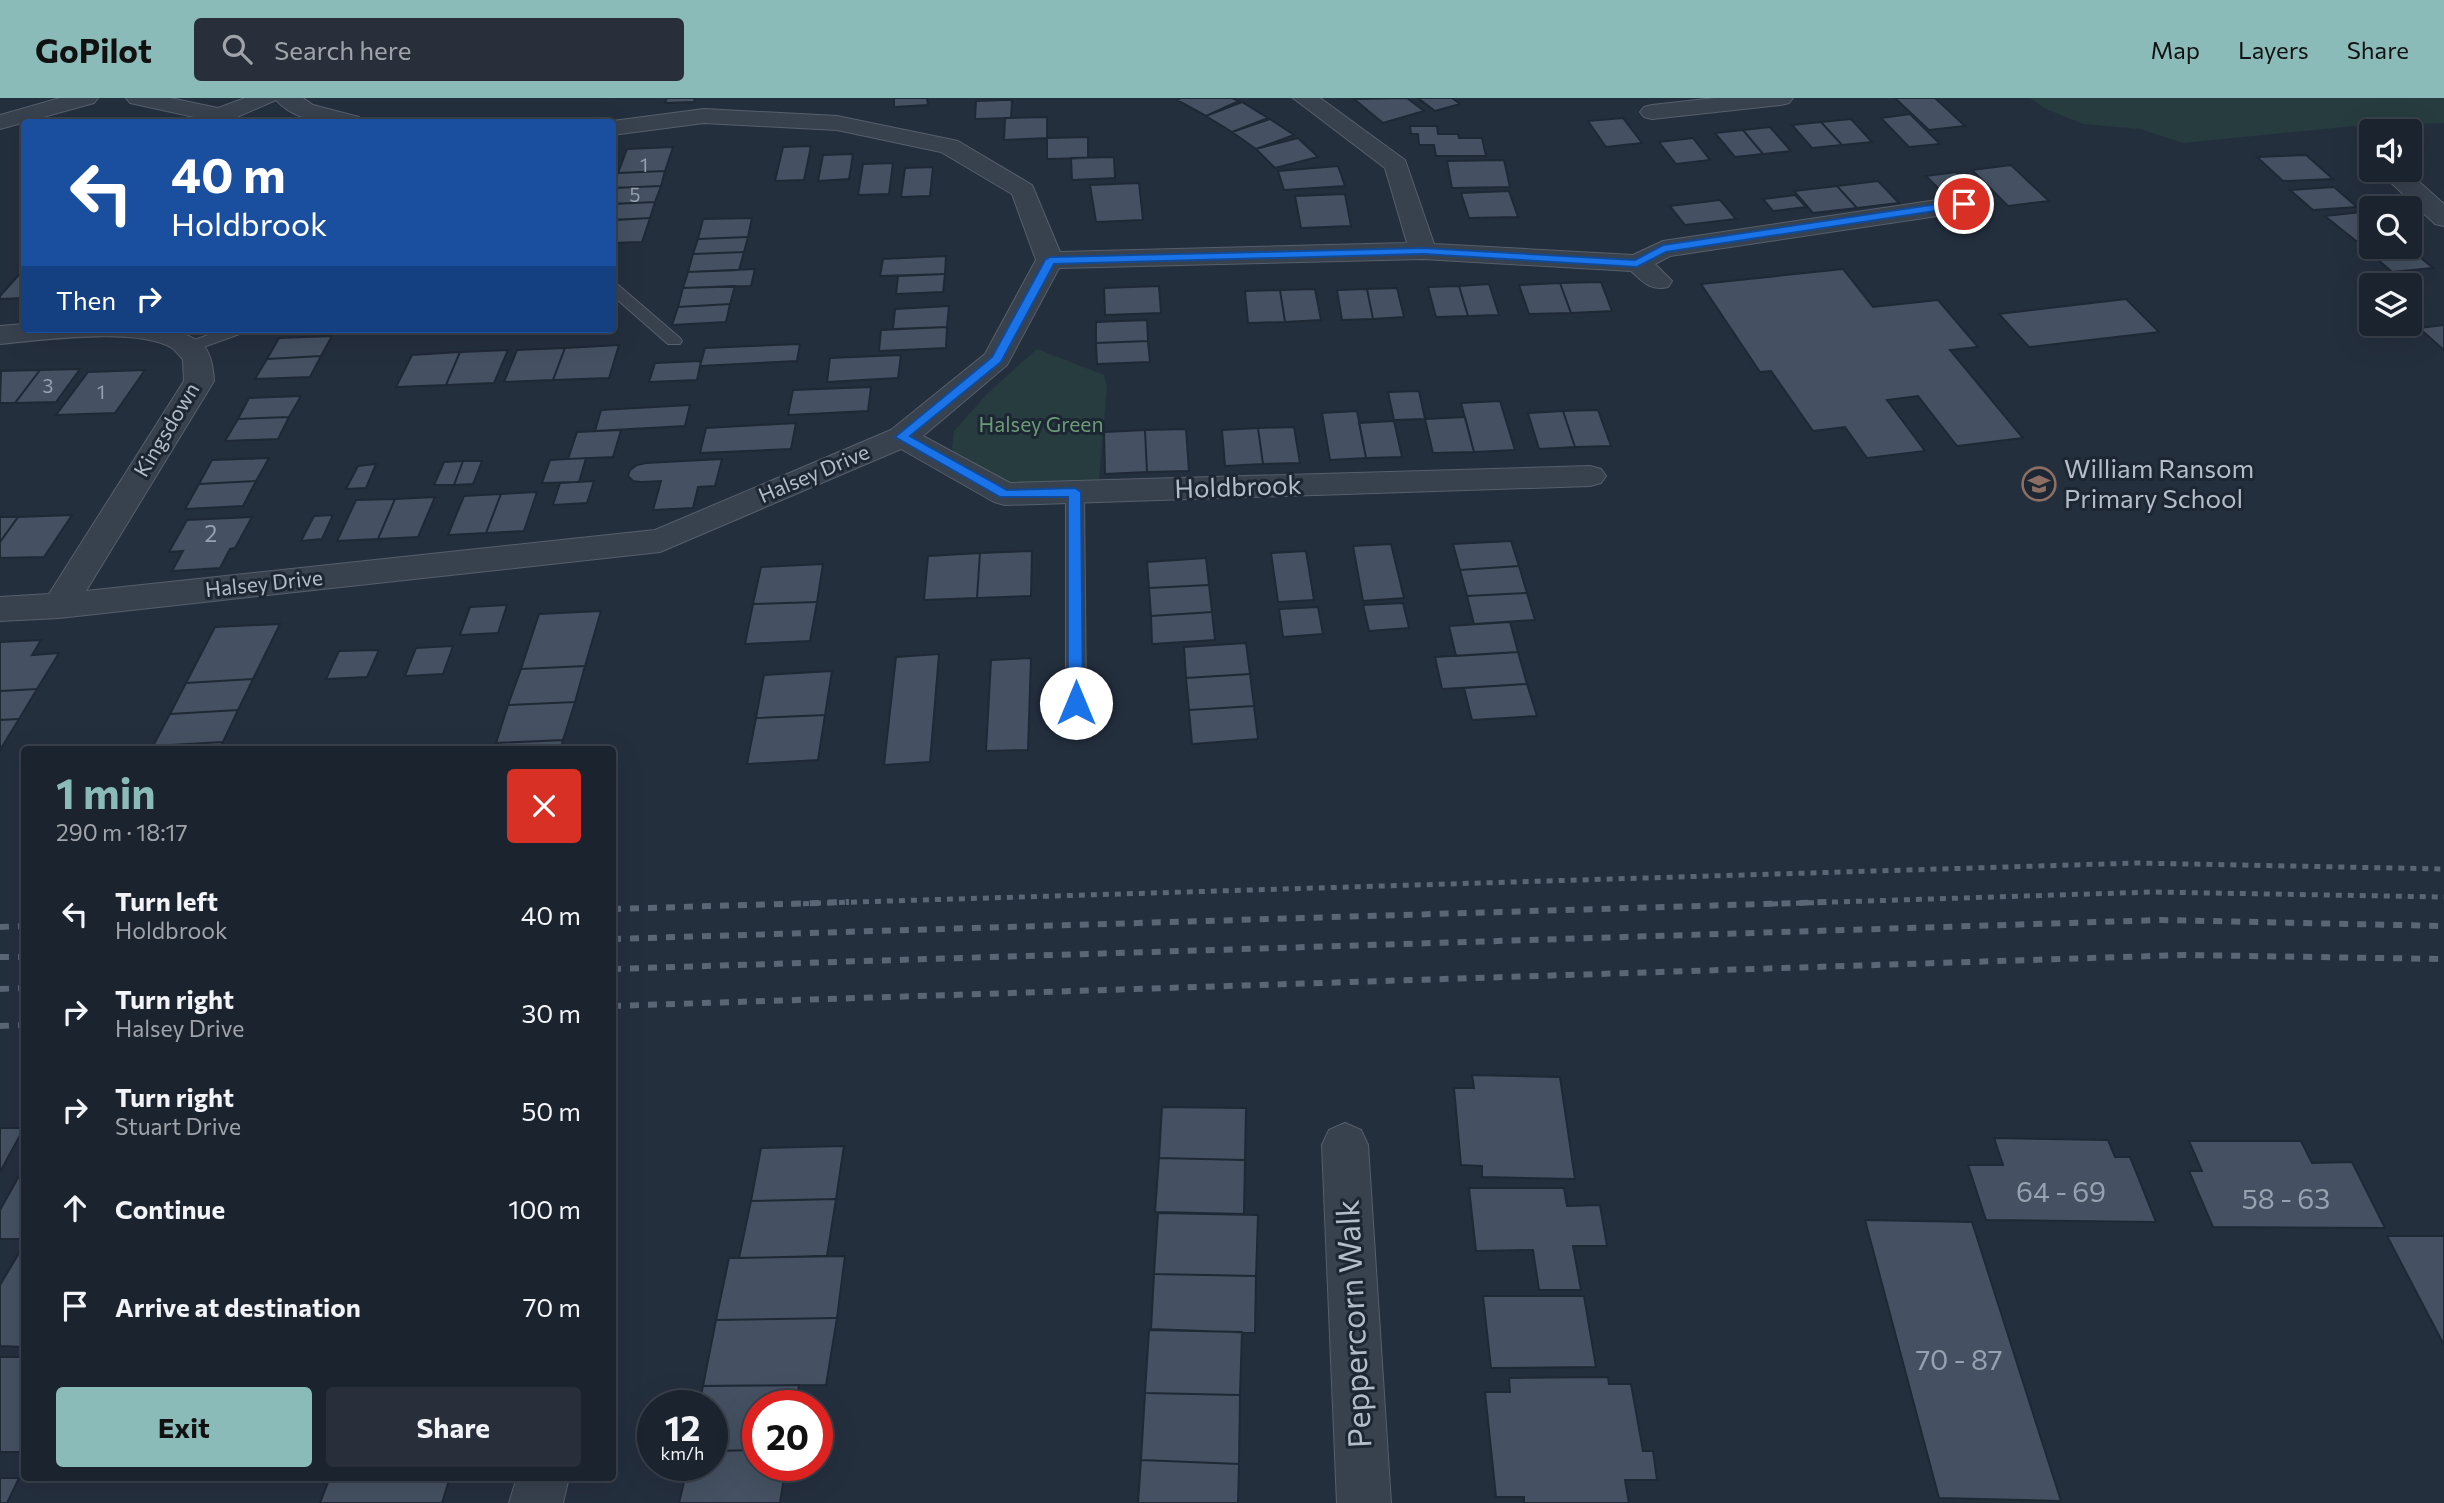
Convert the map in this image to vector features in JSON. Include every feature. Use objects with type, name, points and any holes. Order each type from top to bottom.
[{"type":"street","points":[[0,122],[86,98]]},
{"type":"street","points":[[138,98],[220,116],[266,98]]},
{"type":"street","points":[[287,98],[305,110],[339,119]]},
{"type":"street","points":[[1305,98],[1396,165],[1423,251]]},
{"type":"street","points":[[1652,111],[1780,98]]},
{"type":"street","points":[[616,127],[704,116],[837,123],[949,146],[1023,190],[1050,260],[1423,251],[1637,263],[1663,249],[1964,204]]},
{"type":"street","points":[[2405,182],[2444,218]]},
{"type":"street","name":"Halsey Drive","points":[[0,609],[59,606],[660,541],[902,437],[997,359],[1050,260]]},
{"type":"street","points":[[1637,263],[1658,281]]},
{"type":"street","name":"Kingsdown","points":[[0,335],[52,333]]},
{"type":"street","name":"Kingsdown","points":[[59,606],[199,381],[202,370],[200,360],[189,346],[167,335],[153,333]]},
{"type":"street","name":"Holdbrook","points":[[902,437],[1004,494],[1590,477]]},
{"type":"street","name":"Peppercorn Walk","points":[[1345,1144],[1364,1503]]},
{"type":"street","points":[[536,1503],[542,1481]]},
{"type":"lane","points":[[616,290],[674,341]]},
{"type":"lane","points":[[189,346],[228,333]]},
{"type":"lane","points":[[1075,492],[1076,703]]},
{"type":"green space","points":[[2030,98],[2444,98],[2444,123],[2422,124],[2422,119],[2359,119],[2359,126],[2183,143],[2140,129],[2083,124],[2046,109]]},
{"type":"green space","name":"Halsey Green","points":[[1037,349],[1104,375],[1107,386],[1099,479],[1067,487],[1014,486],[957,459],[952,448],[954,431],[988,393]]},
{"type":"building","points":[[667,98],[695,98],[694,102],[665,103]]},
{"type":"building","points":[[894,98],[927,98],[928,105],[894,107]]},
{"type":"building","points":[[1232,98],[1239,101],[1206,116],[1177,100]]},
{"type":"building","points":[[1407,98],[1424,111],[1383,123],[1354,99]]},
{"type":"building","points":[[1418,98],[1452,98],[1460,104],[1435,111]]},
{"type":"building","points":[[1895,98],[1935,98],[1965,126],[1929,130]]},
{"type":"building","points":[[1012,100],[1011,118],[975,119],[976,101]]},
{"type":"building","points":[[1242,102],[1268,118],[1232,132],[1206,116]]},
{"type":"building","points":[[1910,114],[1940,144],[1909,147],[1881,118]]},
{"type":"building","points":[[1047,117],[1047,138],[1004,140],[1005,118]]},
{"type":"building","points":[[1623,118],[1642,143],[1606,147],[1588,121]]},
{"type":"building","points":[[1270,119],[1294,135],[1256,149],[1232,132]]},
{"type":"building","points":[[1851,119],[1872,142],[1842,145],[1821,122]]},
{"type":"building","points":[[1821,122],[1842,145],[1812,148],[1792,125]]},
{"type":"building","points":[[1410,126],[1437,126],[1438,134],[1482,138],[1486,156],[1436,156],[1434,145],[1419,145],[1418,134],[1411,134]]},
{"type":"building","points":[[1770,127],[1791,151],[1763,154],[1743,130]]},
{"type":"building","points":[[1743,130],[1763,154],[1735,157],[1715,133]]},
{"type":"building","points":[[1088,137],[1088,158],[1047,159],[1047,138]]},
{"type":"building","points":[[1298,138],[1318,157],[1275,168],[1256,149]]},
{"type":"building","points":[[1693,138],[1710,160],[1676,164],[1659,142]]},
{"type":"building","points":[[811,146],[804,180],[775,181],[783,147]]},
{"type":"building","points":[[673,147],[665,171],[618,173],[627,149]]},
{"type":"building","points":[[853,154],[849,179],[818,181],[823,155]]},
{"type":"building","points":[[2306,155],[2333,179],[2283,181],[2257,157]]},
{"type":"building","points":[[1114,157],[1115,178],[1072,180],[1071,158]]},
{"type":"building","points":[[1504,160],[1510,187],[1452,188],[1447,161]]},
{"type":"building","points":[[893,163],[889,194],[858,195],[863,164]]},
{"type":"building","points":[[2011,165],[2049,201],[2008,206],[1972,170]]},
{"type":"building","points":[[1338,166],[1345,186],[1284,190],[1278,171]]},
{"type":"building","points":[[933,167],[930,196],[901,197],[905,168]]},
{"type":"building","points":[[665,171],[661,186],[616,188],[618,173]]},
{"type":"building","points":[[1956,172],[1971,188],[1941,191],[1926,176]]},
{"type":"building","points":[[1878,181],[1899,203],[1857,208],[1837,186]]},
{"type":"building","points":[[1139,183],[1143,220],[1096,222],[1090,185]]},
{"type":"building","points":[[661,186],[655,202],[616,204],[616,188]]},
{"type":"building","points":[[1837,186],[1857,208],[1813,213],[1794,191]]},
{"type":"building","points":[[2334,187],[2357,207],[2313,210],[2290,190]]},
{"type":"building","points":[[1509,191],[1518,217],[1469,218],[1461,193]]},
{"type":"building","points":[[1345,194],[1351,226],[1301,228],[1295,196]]},
{"type":"building","points":[[1795,195],[1806,207],[1773,211],[1763,199]]},
{"type":"building","points":[[1720,200],[1736,219],[1685,225],[1670,206]]},
{"type":"building","points":[[655,202],[650,218],[616,220],[616,204]]},
{"type":"building","points":[[2359,212],[2359,241],[2356,241],[2325,216]]},
{"type":"building","points":[[650,218],[642,242],[616,243],[616,220]]},
{"type":"building","points":[[752,218],[748,237],[698,239],[703,219]]},
{"type":"building","points":[[748,237],[744,252],[693,254],[698,239]]},
{"type":"building","points":[[744,252],[739,270],[688,272],[693,254]]},
{"type":"building","points":[[946,256],[945,274],[880,276],[883,259]]},
{"type":"building","points":[[2377,259],[2422,259],[2433,268],[2392,272]]},
{"type":"building","points":[[755,269],[751,286],[683,288],[688,272]]},
{"type":"building","points":[[1843,269],[1873,307],[1938,300],[1978,347],[1950,350],[2023,438],[1957,446],[1918,396],[1887,400],[1925,451],[1867,458],[1845,427],[1813,431],[1771,371],[1760,372],[1701,284]]},
{"type":"building","points":[[21,272],[21,298],[0,299]]},
{"type":"building","points":[[945,274],[943,292],[896,294],[898,276]]},
{"type":"building","points":[[1601,282],[1612,311],[1571,313],[1560,283]]},
{"type":"building","points":[[1560,283],[1571,313],[1529,314],[1519,285]]},
{"type":"building","points":[[1489,284],[1499,315],[1468,316],[1459,286]]},
{"type":"building","points":[[735,286],[730,304],[678,307],[683,288]]},
{"type":"building","points":[[1159,286],[1161,313],[1105,315],[1104,288]]},
{"type":"building","points":[[1459,286],[1468,316],[1436,317],[1428,287]]},
{"type":"building","points":[[1397,288],[1404,317],[1373,319],[1367,289]]},
{"type":"building","points":[[1315,289],[1321,320],[1285,322],[1280,290]]},
{"type":"building","points":[[1367,289],[1373,319],[1342,320],[1337,290]]},
{"type":"building","points":[[1280,290],[1285,322],[1248,323],[1245,291]]},
{"type":"building","points":[[2126,299],[2159,332],[2029,347],[1999,314]]},
{"type":"building","points":[[730,304],[726,322],[672,325],[678,307]]},
{"type":"building","points":[[949,306],[947,327],[893,329],[895,309]]},
{"type":"building","points":[[1147,320],[1148,341],[1096,343],[1096,322]]},
{"type":"building","points":[[2444,325],[2444,350],[2422,331],[2422,328]]},
{"type":"building","points":[[947,327],[946,348],[879,351],[881,330]]},
{"type":"building","points":[[332,336],[321,356],[267,359],[279,338]]},
{"type":"building","points":[[1148,341],[1150,362],[1097,364],[1096,343]]},
{"type":"building","points":[[800,344],[797,361],[700,366],[705,348]]},
{"type":"building","points":[[619,345],[609,378],[553,380],[565,348]]},
{"type":"building","points":[[565,348],[553,380],[504,382],[517,350]]},
{"type":"building","points":[[508,350],[494,383],[446,385],[460,352]]},
{"type":"building","points":[[460,352],[446,385],[396,387],[412,355]]},
{"type":"building","points":[[901,355],[898,378],[827,382],[830,358]]},
{"type":"building","points":[[321,356],[310,377],[255,379],[267,359]]},
{"type":"building","points":[[701,361],[697,380],[649,382],[655,363]]},
{"type":"building","points":[[80,369],[56,402],[15,403],[40,370]]},
{"type":"building","points":[[40,370],[15,403],[0,403],[1,371]]},
{"type":"building","points":[[145,370],[115,413],[56,415],[88,372]]},
{"type":"building","points":[[871,387],[868,411],[788,415],[793,390]]},
{"type":"building","points":[[1419,391],[1425,419],[1394,420],[1388,392]]},
{"type":"building","points":[[301,396],[289,417],[238,419],[249,398]]},
{"type":"building","points":[[1500,401],[1515,450],[1474,452],[1461,403]]},
{"type":"building","points":[[690,405],[685,426],[595,431],[601,410]]},
{"type":"building","points":[[1598,410],[1611,446],[1575,447],[1563,411]]},
{"type":"building","points":[[1357,411],[1366,458],[1330,460],[1322,413]]},
{"type":"building","points":[[1563,411],[1575,447],[1539,449],[1528,413]]},
{"type":"building","points":[[289,417],[278,439],[225,441],[238,419]]},
{"type":"building","points":[[1465,417],[1474,452],[1433,453],[1425,419]]},
{"type":"building","points":[[1394,421],[1402,457],[1366,458],[1359,423]]},
{"type":"building","points":[[796,423],[791,449],[700,453],[706,428]]},
{"type":"building","points":[[1294,427],[1300,463],[1263,464],[1258,428]]},
{"type":"building","points":[[1258,428],[1263,464],[1225,466],[1222,430]]},
{"type":"building","points":[[1186,429],[1189,471],[1147,472],[1145,430]]},
{"type":"building","points":[[621,430],[613,457],[568,459],[577,432]]},
{"type":"building","points":[[1145,430],[1147,472],[1105,474],[1104,432]]},
{"type":"building","points":[[269,458],[256,481],[199,484],[212,460]]},
{"type":"building","points":[[586,458],[579,482],[542,483],[550,460]]},
{"type":"building","points":[[722,459],[715,486],[698,487],[693,508],[653,510],[661,481],[633,481],[628,476],[630,470],[646,463]]},
{"type":"building","points":[[463,461],[482,461],[473,484],[454,485]]},
{"type":"building","points":[[463,461],[454,485],[434,485],[444,462]]},
{"type":"building","points":[[376,464],[366,488],[346,489],[358,466]]},
{"type":"building","points":[[256,481],[243,506],[185,509],[199,484]]},
{"type":"building","points":[[594,481],[587,503],[553,505],[560,483]]},
{"type":"building","points":[[537,492],[524,531],[486,533],[501,494]]},
{"type":"building","points":[[501,494],[486,533],[448,535],[464,496]]},
{"type":"building","points":[[435,497],[418,537],[378,539],[395,499]]},
{"type":"building","points":[[395,499],[378,539],[337,541],[356,500]]},
{"type":"building","points":[[72,515],[44,557],[0,558],[0,542],[18,517]]},
{"type":"building","points":[[333,515],[322,539],[301,541],[314,516]]},
{"type":"building","points":[[0,517],[18,517],[0,542]]},
{"type":"building","points":[[252,517],[220,568],[172,571],[183,551],[169,552],[187,520]]},
{"type":"building","points":[[1511,541],[1519,566],[1460,570],[1453,544]]},
{"type":"building","points":[[1391,544],[1404,598],[1363,601],[1353,546]]},
{"type":"building","points":[[1032,551],[1031,596],[977,598],[980,553]]},
{"type":"building","points":[[1306,551],[1314,600],[1278,602],[1271,553]]},
{"type":"building","points":[[980,553],[977,598],[924,600],[928,556]]},
{"type":"building","points":[[1206,558],[1209,585],[1149,588],[1147,562]]},
{"type":"building","points":[[823,564],[817,602],[753,604],[761,567]]},
{"type":"building","points":[[1519,566],[1527,593],[1467,596],[1460,570]]},
{"type":"building","points":[[1209,585],[1212,612],[1151,616],[1149,588]]},
{"type":"building","points":[[1527,593],[1535,620],[1474,624],[1467,596]]},
{"type":"building","points":[[817,602],[810,641],[745,644],[753,604]]},
{"type":"building","points":[[1403,603],[1409,628],[1369,631],[1363,605]]},
{"type":"building","points":[[507,605],[498,633],[460,635],[470,607]]},
{"type":"building","points":[[1318,607],[1323,634],[1283,637],[1279,609]]},
{"type":"building","points":[[601,611],[585,666],[521,669],[539,614]]},
{"type":"building","points":[[1212,612],[1215,640],[1152,644],[1151,616]]},
{"type":"building","points":[[1510,622],[1518,652],[1456,656],[1449,626]]},
{"type":"building","points":[[280,624],[253,679],[186,683],[215,627]]},
{"type":"building","points":[[41,640],[32,655],[59,653],[37,689],[0,691],[0,642]]},
{"type":"building","points":[[1246,643],[1250,674],[1186,678],[1184,647]]},
{"type":"building","points":[[453,646],[443,674],[405,676],[416,648]]},
{"type":"building","points":[[379,650],[367,677],[326,679],[339,651]]},
{"type":"building","points":[[1518,652],[1527,684],[1442,689],[1435,657]]},
{"type":"building","points":[[939,654],[930,762],[884,765],[896,657]]},
{"type":"building","points":[[1031,658],[1028,750],[986,751],[991,660]]},
{"type":"building","points":[[585,666],[575,702],[508,705],[521,669]]},
{"type":"building","points":[[832,671],[825,715],[756,718],[764,675]]},
{"type":"building","points":[[1250,674],[1254,706],[1189,710],[1186,678]]},
{"type":"building","points":[[253,679],[238,710],[170,714],[186,683]]},
{"type":"building","points":[[1527,684],[1537,716],[1472,720],[1464,688]]},
{"type":"building","points":[[37,689],[19,719],[0,720],[0,691]]},
{"type":"building","points":[[575,702],[563,740],[496,743],[508,705]]},
{"type":"building","points":[[1254,706],[1258,739],[1192,744],[1189,710]]},
{"type":"building","points":[[238,710],[223,742],[153,746],[170,714]]},
{"type":"building","points":[[825,715],[818,760],[747,764],[756,718]]},
{"type":"building","points":[[19,719],[0,750],[0,720]]},
{"type":"building","points":[[563,740],[562,746],[495,746],[496,743]]},
{"type":"building","points":[[223,742],[221,746],[153,746]]},
{"type":"building","points":[[1472,1075],[1560,1077],[1575,1179],[1482,1177],[1482,1166],[1461,1165],[1454,1088],[1474,1088]]},
{"type":"building","points":[[1162,1107],[1246,1108],[1245,1160],[1159,1158]]},
{"type":"building","points":[[0,1128],[21,1128],[21,1134],[0,1172]]},
{"type":"building","points":[[1994,1138],[2108,1140],[2115,1157],[2130,1157],[2156,1222],[1986,1220],[1968,1165],[2003,1165]]},
{"type":"building","points":[[2189,1141],[2301,1141],[2312,1163],[2352,1162],[2385,1228],[2213,1227],[2189,1171],[2202,1171]]},
{"type":"building","points":[[844,1146],[836,1199],[751,1201],[761,1148]]},
{"type":"building","points":[[1159,1158],[1245,1160],[1244,1214],[1155,1212]]},
{"type":"building","points":[[21,1172],[21,1239],[0,1239],[0,1210]]},
{"type":"building","points":[[1469,1188],[1564,1188],[1567,1206],[1600,1205],[1607,1246],[1573,1246],[1581,1290],[1539,1290],[1533,1250],[1476,1251]]},
{"type":"building","points":[[836,1199],[827,1256],[739,1258],[751,1201]]},
{"type":"building","points":[[1158,1213],[1258,1215],[1256,1276],[1154,1274]]},
{"type":"building","points":[[1865,1220],[1972,1222],[2061,1501],[1939,1498]]},
{"type":"building","points":[[2387,1236],[2444,1236],[2444,1345]]},
{"type":"building","points":[[21,1250],[21,1347],[0,1346],[0,1285]]},
{"type":"building","points":[[845,1256],[837,1318],[716,1320],[729,1258]]},
{"type":"building","points":[[1154,1274],[1256,1276],[1255,1333],[1151,1329]]},
{"type":"building","points":[[1483,1296],[1584,1296],[1596,1367],[1491,1368]]},
{"type":"building","points":[[837,1318],[826,1385],[703,1386],[716,1320]]},
{"type":"building","points":[[1149,1330],[1242,1332],[1240,1395],[1145,1393]]},
{"type":"building","points":[[0,1357],[21,1357],[21,1452],[0,1452]]},
{"type":"building","points":[[1608,1377],[1609,1384],[1631,1384],[1643,1451],[1653,1451],[1657,1480],[1625,1480],[1629,1503],[1524,1503],[1524,1497],[1496,1497],[1485,1392],[1510,1392],[1509,1378]]},
{"type":"building","points":[[799,1385],[798,1390],[742,1390],[742,1450],[728,1451],[728,1390],[702,1390],[703,1386]]},
{"type":"building","points":[[1145,1393],[1240,1395],[1239,1464],[1141,1460]]},
{"type":"building","points":[[742,1450],[742,1481],[783,1481],[780,1503],[679,1503],[684,1481],[728,1481],[728,1451]]},
{"type":"building","points":[[1141,1460],[1239,1464],[1238,1503],[1138,1503]]},
{"type":"building","points":[[0,1478],[19,1478],[7,1503],[0,1503]]},
{"type":"building","points":[[328,1481],[449,1481],[442,1503],[320,1503]]},
{"type":"railway","points":[[791,904],[2137,863],[2444,869]]},
{"type":"railway","points":[[1772,904],[2152,892],[2444,897]]},
{"type":"railway","points":[[616,909],[849,902]]},
{"type":"railway","points":[[616,939],[1829,902]]},
{"type":"railway","points":[[616,969],[2162,920],[2444,926]]},
{"type":"railway","points":[[0,927],[21,926]]},
{"type":"railway","points":[[616,1006],[2184,955],[2444,959]]},
{"type":"railway","points":[[0,957],[21,957]]},
{"type":"railway","points":[[0,989],[21,988]]},
{"type":"railway","points":[[0,1026],[21,1025]]},
{"type":"place","name":"William Ransom Primary School","points":[[2039,484]]},
{"type":"route","points":[[1076,703],[1075,492],[1004,494],[902,437],[997,359],[1050,260],[1423,251],[1637,263],[1663,249],[1964,204]]}]
